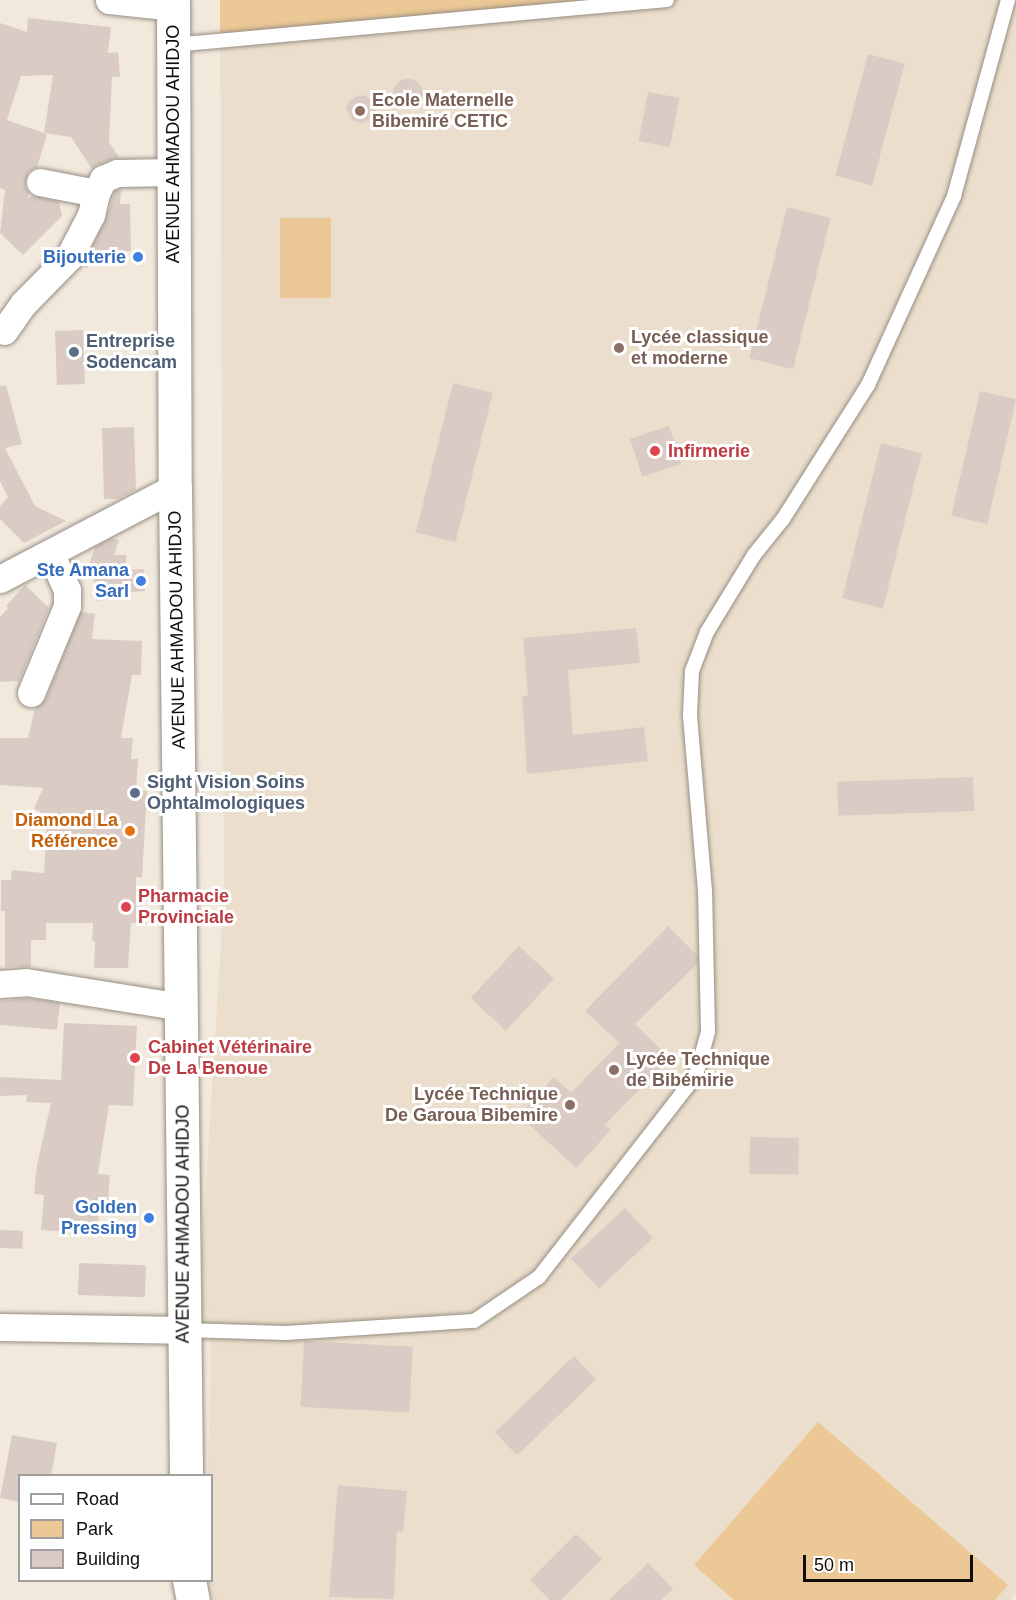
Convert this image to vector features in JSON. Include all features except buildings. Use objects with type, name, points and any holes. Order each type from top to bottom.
[{"type":"main road","name":"AVENUE AHMADOU AHIDJO","points":[[173,4],[175,487],[186,1474]]},
{"type":"main road","points":[[189,1582],[192,1600]]},
{"type":"street","points":[[109,0],[173,4]]},
{"type":"street","points":[[4,331],[23,304],[69,257],[91,215],[96,193],[103,179],[117,173],[174,172]]},
{"type":"street","points":[[40,182],[96,193]]},
{"type":"street","points":[[0,579],[175,487]]},
{"type":"street","points":[[31,693],[68,606],[67,590],[51,554]]},
{"type":"street","points":[[0,984],[27,982],[182,1007]]},
{"type":"street","points":[[0,1327],[183,1330]]},
{"type":"lane","points":[[172,45],[667,0]]},
{"type":"lane","points":[[183,1330],[286,1333],[474,1321],[539,1277],[696,1075],[708,1032],[705,891],[690,715],[692,671],[707,632],[718,612],[754,555],[783,519],[868,385],[954,196],[1008,0]]},
{"type":"shaded area","points":[[220,0],[1016,0],[1016,1593],[1010,1600],[214,1600],[211,1582],[213,1582],[213,1474],[208,1474],[211,1340],[203,1328],[202,1247],[224,893]]},
{"type":"green space","points":[[220,0],[686,0],[220,44]]},
{"type":"green space","points":[[280,218],[331,218],[331,298],[280,298]]},
{"type":"green space","points":[[818,1422],[1008,1585],[995,1600],[734,1600],[694,1565]]},
{"type":"place","name":"Ecole Maternelle Bibemiré CETIC","points":[[360,111]]},
{"type":"place","name":"Bijouterie","points":[[138,257]]},
{"type":"place","name":"Lycée classique et moderne","points":[[619,348]]},
{"type":"place","name":"Entreprise Sodencam","points":[[74,352]]},
{"type":"place","name":"Infirmerie","points":[[655,451]]},
{"type":"place","name":"Ste Amana Sarl","points":[[141,581]]},
{"type":"place","name":"Sight Vision Soins Ophtalmologiques","points":[[135,793]]},
{"type":"place","name":"Diamond La Référence","points":[[130,831]]},
{"type":"place","name":"Pharmacie Provinciale","points":[[126,907]]},
{"type":"place","name":"Cabinet Vétérinaire De La Benoue","points":[[135,1058]]},
{"type":"place","name":"Lycée Technique de Bibémirie","points":[[614,1070]]},
{"type":"place","name":"Lycée Technique De Garoua Bibemire","points":[[570,1105]]},
{"type":"place","name":"Golden Pressing","points":[[149,1218]]}]
